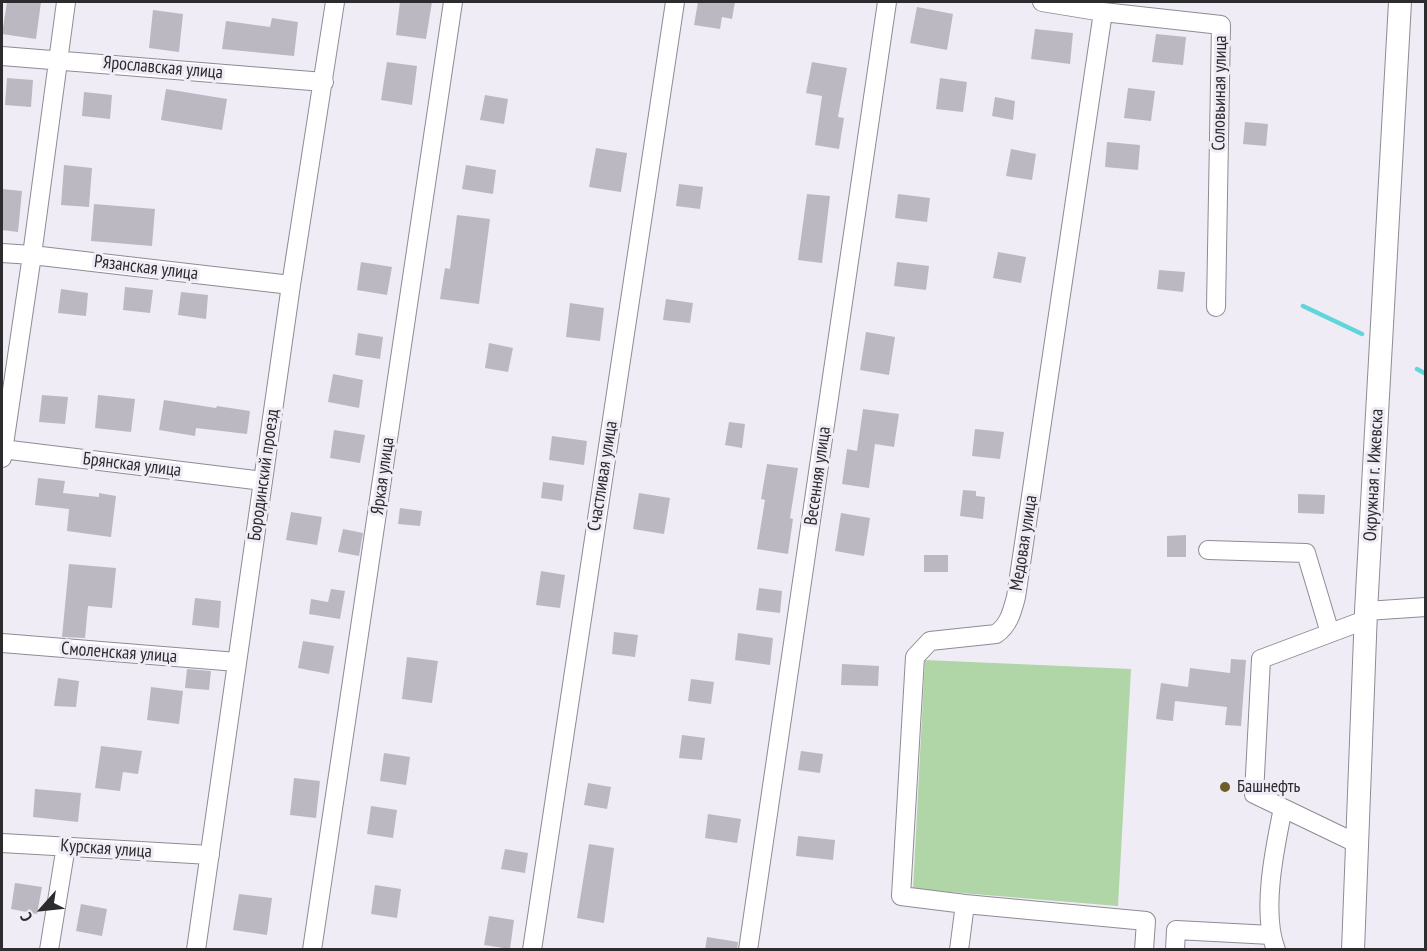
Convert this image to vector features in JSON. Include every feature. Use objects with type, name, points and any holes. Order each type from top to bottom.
[{"type":"main road","name":"Окружная г. Ижевска","points":[[1353,950],[1366,616],[1401,2]]},
{"type":"street","points":[[2,452],[32,255],[66,2]]},
{"type":"street","name":"Бородинский проезд","points":[[196,950],[291,285],[335,2]]},
{"type":"street","name":"Яркая улица","points":[[312,950],[453,2]]},
{"type":"street","name":"Счастливая улица","points":[[532,950],[675,2]]},
{"type":"street","name":"Весенняя улица","points":[[748,950],[887,2]]},
{"type":"street","name":"Соловьиная улица","points":[[1042,2],[1103,12],[1221,25],[1216,307]]},
{"type":"street","name":"Медовая улица","points":[[965,904],[901,897],[915,657],[930,641],[996,634],[1005,628],[1012,613],[1020,574],[1103,12]]},
{"type":"street","name":"Ярославская улица","points":[[2,56],[324,82]]},
{"type":"street","name":"Рязанская улица","points":[[2,253],[291,285]]},
{"type":"street","name":"Брянская улица","points":[[2,452],[263,481]]},
{"type":"street","points":[[1208,550],[1306,553],[1330,633]]},
{"type":"street","points":[[1358,844],[1254,794],[1261,659],[1330,633],[1366,616],[1425,607]]},
{"type":"street","name":"Смоленская улица","points":[[2,643],[237,662]]},
{"type":"street","points":[[1175,950],[1176,930],[1230,941],[1274,942],[1272,866],[1283,808]]},
{"type":"street","name":"Курская улица","points":[[2,843],[210,855]]},
{"type":"street","points":[[49,950],[66,846]]},
{"type":"street","points":[[959,950],[965,904],[1146,921],[1144,950]]},
{"type":"green space","points":[[925,660],[1131,669],[1118,906],[913,889]]},
{"type":"building","points":[[7,2],[41,2],[36,39],[2,34]]},
{"type":"building","points":[[400,2],[432,2],[426,39],[396,35]]},
{"type":"building","points":[[698,2],[735,2],[732,19],[722,17],[720,29],[694,25]]},
{"type":"building","points":[[917,7],[953,14],[947,50],[910,43]]},
{"type":"building","points":[[153,10],[183,14],[179,52],[149,48]]},
{"type":"building","points":[[272,18],[298,22],[294,56],[222,49],[226,21],[270,27]]},
{"type":"building","points":[[1035,29],[1073,33],[1070,64],[1031,59]]},
{"type":"building","points":[[1156,34],[1186,37],[1183,65],[1152,62]]},
{"type":"building","points":[[387,62],[417,66],[412,105],[381,100]]},
{"type":"building","points":[[812,62],[847,68],[838,117],[844,118],[839,149],[815,145],[822,96],[806,93]]},
{"type":"building","points":[[7,78],[33,80],[31,107],[5,105]]},
{"type":"building","points":[[940,78],[967,82],[963,112],[936,109]]},
{"type":"building","points":[[1128,88],[1155,91],[1151,121],[1124,118]]},
{"type":"building","points":[[166,89],[227,99],[222,130],[161,120]]},
{"type":"building","points":[[84,92],[112,95],[110,119],[82,116]]},
{"type":"building","points":[[485,95],[508,99],[504,124],[480,120]]},
{"type":"building","points":[[995,97],[1015,101],[1013,120],[992,116]]},
{"type":"building","points":[[1245,122],[1268,124],[1266,146],[1243,144]]},
{"type":"building","points":[[1107,142],[1140,145],[1138,170],[1105,167]]},
{"type":"building","points":[[596,148],[627,153],[621,192],[589,187]]},
{"type":"building","points":[[1011,149],[1036,154],[1032,180],[1006,176]]},
{"type":"building","points":[[64,165],[92,168],[89,207],[61,205]]},
{"type":"building","points":[[466,165],[496,170],[493,194],[462,189]]},
{"type":"building","points":[[679,184],[703,187],[700,209],[676,206]]},
{"type":"building","points":[[2,189],[22,191],[18,232],[2,230]]},
{"type":"building","points":[[807,194],[830,196],[822,263],[798,260]]},
{"type":"building","points":[[898,194],[930,198],[927,222],[895,218]]},
{"type":"building","points":[[94,204],[155,209],[152,246],[91,241]]},
{"type":"building","points":[[457,215],[490,219],[479,304],[440,299],[445,268],[450,269]]},
{"type":"building","points":[[998,252],[1026,257],[1021,283],[993,278]]},
{"type":"building","points":[[361,262],[392,267],[387,295],[357,290]]},
{"type":"building","points":[[897,262],[929,266],[926,290],[894,286]]},
{"type":"building","points":[[1159,270],[1185,272],[1183,292],[1157,289]]},
{"type":"building","points":[[125,287],[153,290],[150,313],[123,310]]},
{"type":"building","points":[[61,289],[88,293],[86,316],[58,313]]},
{"type":"building","points":[[181,292],[208,295],[206,319],[178,315]]},
{"type":"building","points":[[666,299],[693,303],[690,323],[663,320]]},
{"type":"building","points":[[570,303],[604,308],[600,341],[566,337]]},
{"type":"building","points":[[866,332],[895,337],[889,375],[860,370]]},
{"type":"building","points":[[358,333],[383,337],[380,359],[355,355]]},
{"type":"building","points":[[489,343],[513,348],[508,372],[485,368]]},
{"type":"building","points":[[333,374],[363,380],[359,408],[328,402]]},
{"type":"building","points":[[42,395],[68,397],[65,424],[39,422]]},
{"type":"building","points":[[98,395],[135,399],[131,432],[95,428]]},
{"type":"building","points":[[164,400],[250,411],[247,434],[196,428],[195,436],[159,430]]},
{"type":"building","points":[[863,409],[899,414],[894,447],[875,444],[869,488],[842,484],[847,449],[857,451]]},
{"type":"building","points":[[729,422],[745,424],[742,448],[725,445]]},
{"type":"building","points":[[975,429],[1004,432],[1000,459],[972,456]]},
{"type":"building","points":[[334,430],[365,435],[360,463],[330,458]]},
{"type":"building","points":[[552,436],[587,441],[584,465],[549,460]]},
{"type":"building","points":[[767,464],[798,468],[790,518],[793,519],[788,554],[757,549],[765,500],[761,499]]},
{"type":"building","points":[[38,478],[65,481],[63,493],[99,497],[99,493],[116,496],[111,537],[67,531],[69,509],[35,505]]},
{"type":"building","points":[[543,482],[564,485],[562,501],[541,498]]},
{"type":"building","points":[[963,490],[976,491],[976,496],[985,497],[983,519],[960,516]]},
{"type":"building","points":[[639,493],[670,498],[664,534],[633,529]]},
{"type":"building","points":[[1298,494],[1325,495],[1324,514],[1298,513]]},
{"type":"building","points":[[400,508],[422,511],[420,526],[398,524]]},
{"type":"building","points":[[291,512],[322,517],[317,545],[286,540]]},
{"type":"building","points":[[841,513],[870,518],[864,556],[835,551]]},
{"type":"building","points":[[343,529],[363,533],[359,556],[338,552]]},
{"type":"building","points":[[1186,535],[1186,557],[1167,557],[1167,536]]},
{"type":"building","points":[[924,555],[948,555],[948,572],[924,572]]},
{"type":"building","points":[[69,564],[116,568],[112,608],[88,606],[85,638],[62,637]]},
{"type":"building","points":[[541,571],[565,575],[560,608],[536,605]]},
{"type":"building","points":[[759,588],[782,591],[780,613],[756,610]]},
{"type":"building","points":[[331,589],[345,591],[340,619],[309,614],[311,599],[328,602]]},
{"type":"building","points":[[195,598],[221,601],[219,628],[192,625]]},
{"type":"building","points":[[614,632],[638,635],[635,657],[612,654]]},
{"type":"building","points":[[738,633],[773,638],[770,665],[735,660]]},
{"type":"building","points":[[303,641],[334,646],[329,674],[298,668]]},
{"type":"building","points":[[407,657],[438,661],[432,703],[402,699]]},
{"type":"building","points":[[1231,659],[1246,660],[1241,726],[1225,725],[1227,707],[1175,701],[1173,721],[1156,719],[1161,683],[1188,687],[1190,668],[1230,673]]},
{"type":"building","points":[[842,664],[879,666],[878,686],[841,685]]},
{"type":"building","points":[[187,669],[211,671],[209,690],[185,688]]},
{"type":"building","points":[[58,678],[79,681],[76,707],[54,706]]},
{"type":"building","points":[[691,679],[714,682],[711,704],[688,701]]},
{"type":"building","points":[[151,687],[183,691],[179,724],[147,720]]},
{"type":"building","points":[[682,735],[705,738],[702,760],[679,758]]},
{"type":"building","points":[[101,746],[142,751],[138,774],[123,772],[120,791],[95,788]]},
{"type":"building","points":[[801,751],[823,754],[820,773],[798,770]]},
{"type":"building","points":[[384,753],[410,757],[406,785],[380,781]]},
{"type":"building","points":[[294,778],[320,781],[316,818],[290,815]]},
{"type":"building","points":[[588,783],[611,787],[607,809],[584,805]]},
{"type":"building","points":[[35,789],[81,793],[78,822],[33,817]]},
{"type":"building","points":[[371,806],[397,810],[393,838],[367,834]]},
{"type":"building","points":[[708,814],[741,819],[737,843],[705,838]]},
{"type":"building","points":[[798,836],[835,840],[833,860],[796,856]]},
{"type":"building","points":[[589,844],[614,848],[604,923],[577,918]]},
{"type":"building","points":[[505,849],[528,853],[525,873],[501,869]]},
{"type":"building","points":[[15,883],[42,887],[37,914],[11,909]]},
{"type":"building","points":[[375,885],[401,889],[397,918],[371,914]]},
{"type":"building","points":[[239,894],[272,898],[267,935],[233,930]]},
{"type":"building","points":[[81,904],[107,909],[102,936],[76,931]]},
{"type":"building","points":[[489,916],[514,920],[510,949],[484,945]]},
{"type":"building","points":[[707,937],[738,942],[737,950],[705,950]]},
{"type":"waterway","points":[[1303,306],[1362,334]]},
{"type":"waterway","points":[[1417,369],[1426,374]]},
{"type":"place","name":"Башнефть","points":[[1225,787]]}]
